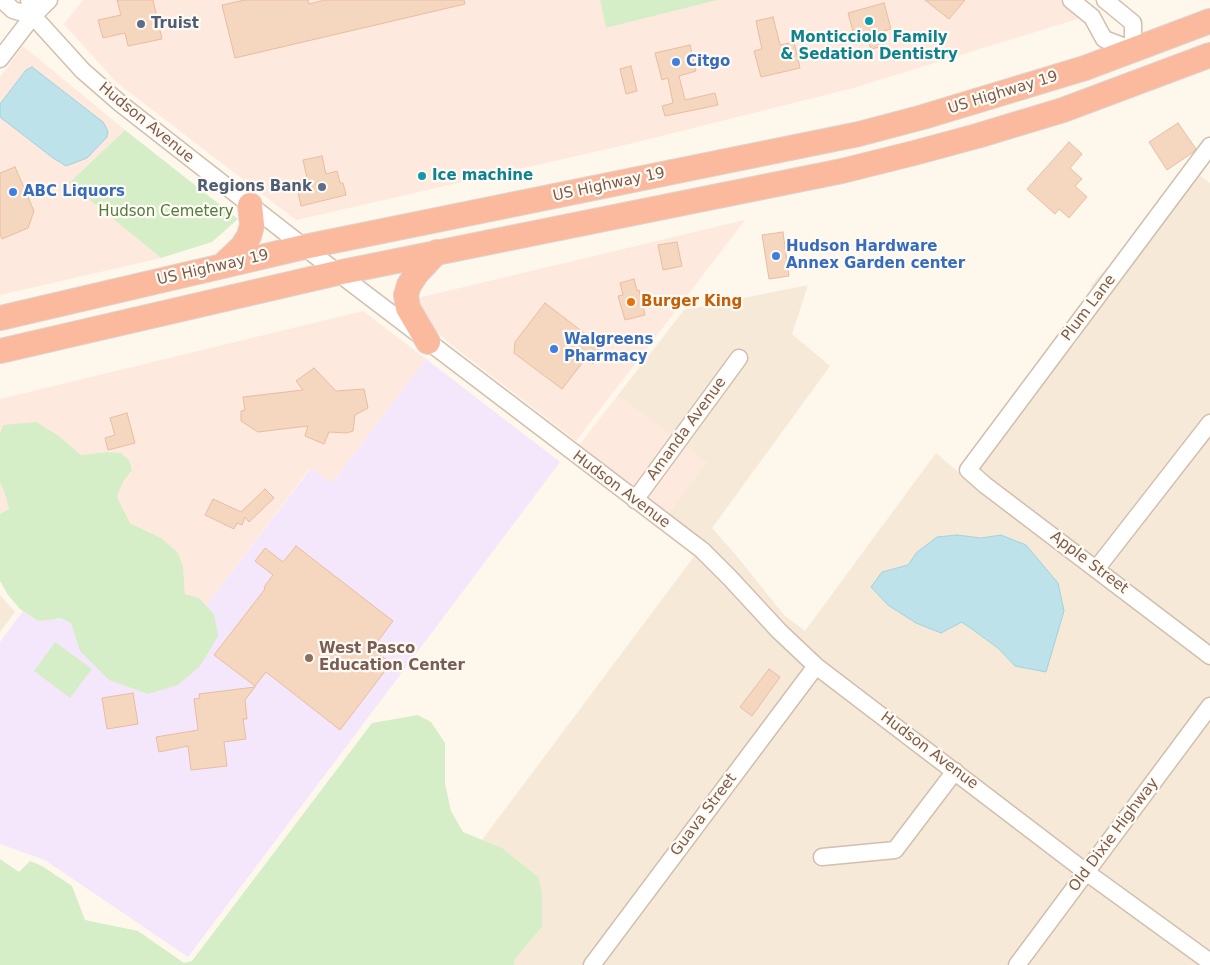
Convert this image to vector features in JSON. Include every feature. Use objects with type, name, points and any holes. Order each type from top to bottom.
[{"type":"highway","name":"US Highway 19","points":[[0,318],[304,247],[859,134],[1000,95],[1085,68],[1210,21]]},
{"type":"highway","points":[[914,153],[975,120],[1112,74],[1120,70],[1128,62],[1133,50]]},
{"type":"highway","name":"US Highway 19","points":[[0,351],[337,272],[825,174],[914,153],[1063,110],[1210,55]]},
{"type":"highway","points":[[222,266],[242,247],[249,236],[252,225],[250,206]]},
{"type":"highway","points":[[428,342],[408,308],[406,295],[409,285],[437,252]]},
{"type":"street","name":"Hudson Avenue","points":[[2,0],[13,10],[31,8],[83,71],[97,84],[250,206],[702,550],[779,631],[816,666],[1086,872],[1210,962]]},
{"type":"street","points":[[0,59],[31,8],[49,0]]},
{"type":"street","points":[[1071,0],[1092,17],[1104,38],[1133,50],[1132,23],[1105,0]]},
{"type":"street","name":"Plum Lane","points":[[968,470],[1210,146]]},
{"type":"street","name":"Amanda Avenue","points":[[635,500],[739,358]]},
{"type":"street","points":[[1097,568],[1210,423]]},
{"type":"street","name":"Apple Street","points":[[968,470],[1210,656]]},
{"type":"street","name":"Guava Street","points":[[592,965],[816,666]]},
{"type":"street","name":"Old Dixie Highway","points":[[1017,965],[1210,706]]},
{"type":"street","points":[[822,857],[895,850],[956,771]]},
{"type":"shaded area","points":[[83,0],[600,0],[606,28],[718,0],[1062,0],[1084,17],[853,88],[633,143],[296,220],[116,82],[64,24]]},
{"type":"shaded area","points":[[23,46],[125,130],[69,183],[161,258],[0,295],[0,77]]},
{"type":"shaded area","points":[[1195,172],[1210,183],[1210,696],[1086,863],[820,661],[667,516],[618,395],[684,310],[808,285],[792,334],[830,366],[712,528],[784,615],[805,631],[936,453],[965,478],[1062,340],[1073,347],[1105,299],[1090,286]],"holes":[[[957,535],[981,538],[1001,535],[1015,666],[998,648],[961,621],[882,572],[908,565],[917,552],[937,537]]]},
{"type":"shaded area","points":[[745,220],[576,441],[449,343],[423,319],[418,298]]},
{"type":"shaded area","points":[[363,311],[426,359],[331,484],[310,468],[206,606],[199,598],[185,594],[183,567],[161,538],[130,523],[117,497],[123,482],[132,470],[129,460],[120,453],[107,452],[81,455],[59,436],[3,425],[0,434],[0,399]]},
{"type":"shaded area","name":"West Pasco Education Center","points":[[426,359],[560,462],[188,957],[45,860],[0,844],[0,642],[23,611],[38,621],[60,618],[71,623],[80,651],[214,614],[206,606],[311,468],[332,483]]},
{"type":"shaded area","points":[[618,395],[707,462],[667,516],[574,446],[580,444]]},
{"type":"shaded area","points":[[0,483],[9,509],[0,514]]},
{"type":"shaded area","points":[[696,554],[726,583],[1078,873],[1010,965],[514,965],[515,959],[542,927],[482,840]]},
{"type":"shaded area","points":[[0,595],[15,612],[0,632]]},
{"type":"shaded area","points":[[1210,715],[1210,954],[1095,870]]},
{"type":"shaded area","points":[[1087,880],[1202,965],[1025,965]]},
{"type":"green space","points":[[600,0],[718,0],[606,28]]},
{"type":"green space","name":"Hudson Cemetery","points":[[125,130],[238,219],[212,242],[161,258],[69,183]]},
{"type":"green space","points":[[36,422],[59,436],[81,455],[107,452],[121,453],[129,460],[132,470],[123,482],[117,497],[130,523],[161,538],[178,553],[183,567],[185,594],[199,598],[214,614],[218,636],[200,666],[178,685],[148,694],[109,680],[80,651],[71,623],[60,618],[38,621],[20,609],[8,595],[0,581],[0,514],[9,509],[0,483],[0,434],[3,425]]},
{"type":"green space","points":[[55,642],[92,669],[70,698],[34,671]]},
{"type":"green space","points":[[418,715],[431,722],[445,743],[445,784],[451,811],[463,832],[502,848],[539,878],[542,895],[542,927],[515,959],[514,965],[0,965],[0,859],[19,872],[30,861],[42,866],[72,886],[85,920],[138,931],[184,963],[192,961],[372,723]]},
{"type":"water","points":[[32,67],[103,122],[108,131],[107,137],[87,158],[66,166],[0,117],[0,104],[26,70]]},
{"type":"water","points":[[957,535],[981,538],[1001,535],[1026,545],[1058,583],[1064,611],[1046,672],[1015,666],[998,648],[962,622],[941,633],[916,623],[888,605],[871,587],[882,572],[908,565],[917,552],[937,537]]},
{"type":"building","name":"Truist","points":[[117,0],[153,0],[162,39],[128,46],[125,33],[103,38],[98,20],[121,15]]},
{"type":"building","points":[[245,0],[308,0],[309,4],[325,0],[464,0],[465,4],[235,58],[222,5]]},
{"type":"building","points":[[925,0],[965,0],[949,19]]},
{"type":"building","name":"Monticciolo Family & Sedation Dentistry","points":[[884,3],[891,29],[880,32],[884,46],[871,49],[867,36],[855,39],[848,13]]},
{"type":"building","points":[[773,17],[780,45],[794,42],[800,68],[761,77],[754,51],[762,49],[756,21]]},
{"type":"building","points":[[690,45],[696,71],[679,76],[685,100],[715,93],[718,105],[665,116],[662,106],[673,103],[668,78],[662,80],[655,53]]},
{"type":"building","points":[[631,66],[637,91],[626,94],[620,69]]},
{"type":"building","points":[[1178,123],[1196,149],[1167,170],[1149,142]]},
{"type":"building","points":[[1069,142],[1082,154],[1070,168],[1082,179],[1075,186],[1087,197],[1069,218],[1059,209],[1055,214],[1027,189]]},
{"type":"building","name":"Regions Bank","points":[[322,156],[326,174],[337,171],[346,195],[301,206],[298,181],[307,178],[303,160]]},
{"type":"building","name":"ABC Liquors","points":[[15,167],[34,211],[28,228],[2,239],[0,234],[0,173]]},
{"type":"building","name":"Hudson Hardware Annex Garden center","points":[[783,232],[789,276],[769,279],[762,235]]},
{"type":"building","points":[[677,242],[682,266],[663,270],[658,245]]},
{"type":"building","name":"Burger King","points":[[634,279],[637,291],[639,290],[645,315],[625,320],[618,296],[623,295],[620,283]]},
{"type":"building","name":"Walgreens Pharmacy","points":[[545,303],[597,343],[595,346],[603,352],[593,364],[586,358],[562,389],[514,353],[515,342]]},
{"type":"building","points":[[314,368],[336,391],[364,389],[368,408],[355,415],[353,431],[347,433],[329,432],[324,444],[305,436],[308,426],[258,432],[241,421],[241,411],[245,410],[243,397],[303,390],[296,381]]},
{"type":"building","points":[[127,413],[135,443],[108,450],[105,438],[115,435],[110,418]]},
{"type":"building","points":[[265,489],[274,498],[249,522],[245,517],[242,525],[237,523],[234,529],[205,515],[213,499],[241,512]]},
{"type":"building","points":[[296,546],[393,621],[372,649],[391,663],[340,730],[266,672],[255,686],[214,655],[265,589],[264,587],[273,575],[255,561],[265,548],[283,562]]},
{"type":"building","points":[[769,669],[780,677],[752,716],[740,707]]},
{"type":"building","points":[[255,687],[245,700],[247,719],[243,719],[246,739],[224,742],[227,766],[191,770],[188,746],[159,752],[156,737],[198,730],[194,699],[200,698],[199,694]]},
{"type":"building","points":[[133,693],[138,724],[107,729],[102,698]]},
{"type":"place","name":"Monticciolo Family & Sedation Dentistry","points":[[869,21]]},
{"type":"place","name":"Truist","points":[[141,24]]},
{"type":"place","name":"Citgo","points":[[676,62]]},
{"type":"place","name":"Ice machine","points":[[422,176]]},
{"type":"place","name":"Regions Bank","points":[[322,187]]},
{"type":"place","name":"ABC Liquors","points":[[13,192]]},
{"type":"place","name":"Hudson Hardware Annex Garden center","points":[[776,256]]},
{"type":"place","name":"Burger King","points":[[631,302]]},
{"type":"place","name":"Walgreens Pharmacy","points":[[554,349]]},
{"type":"place","name":"West Pasco Education Center","points":[[309,658]]}]
